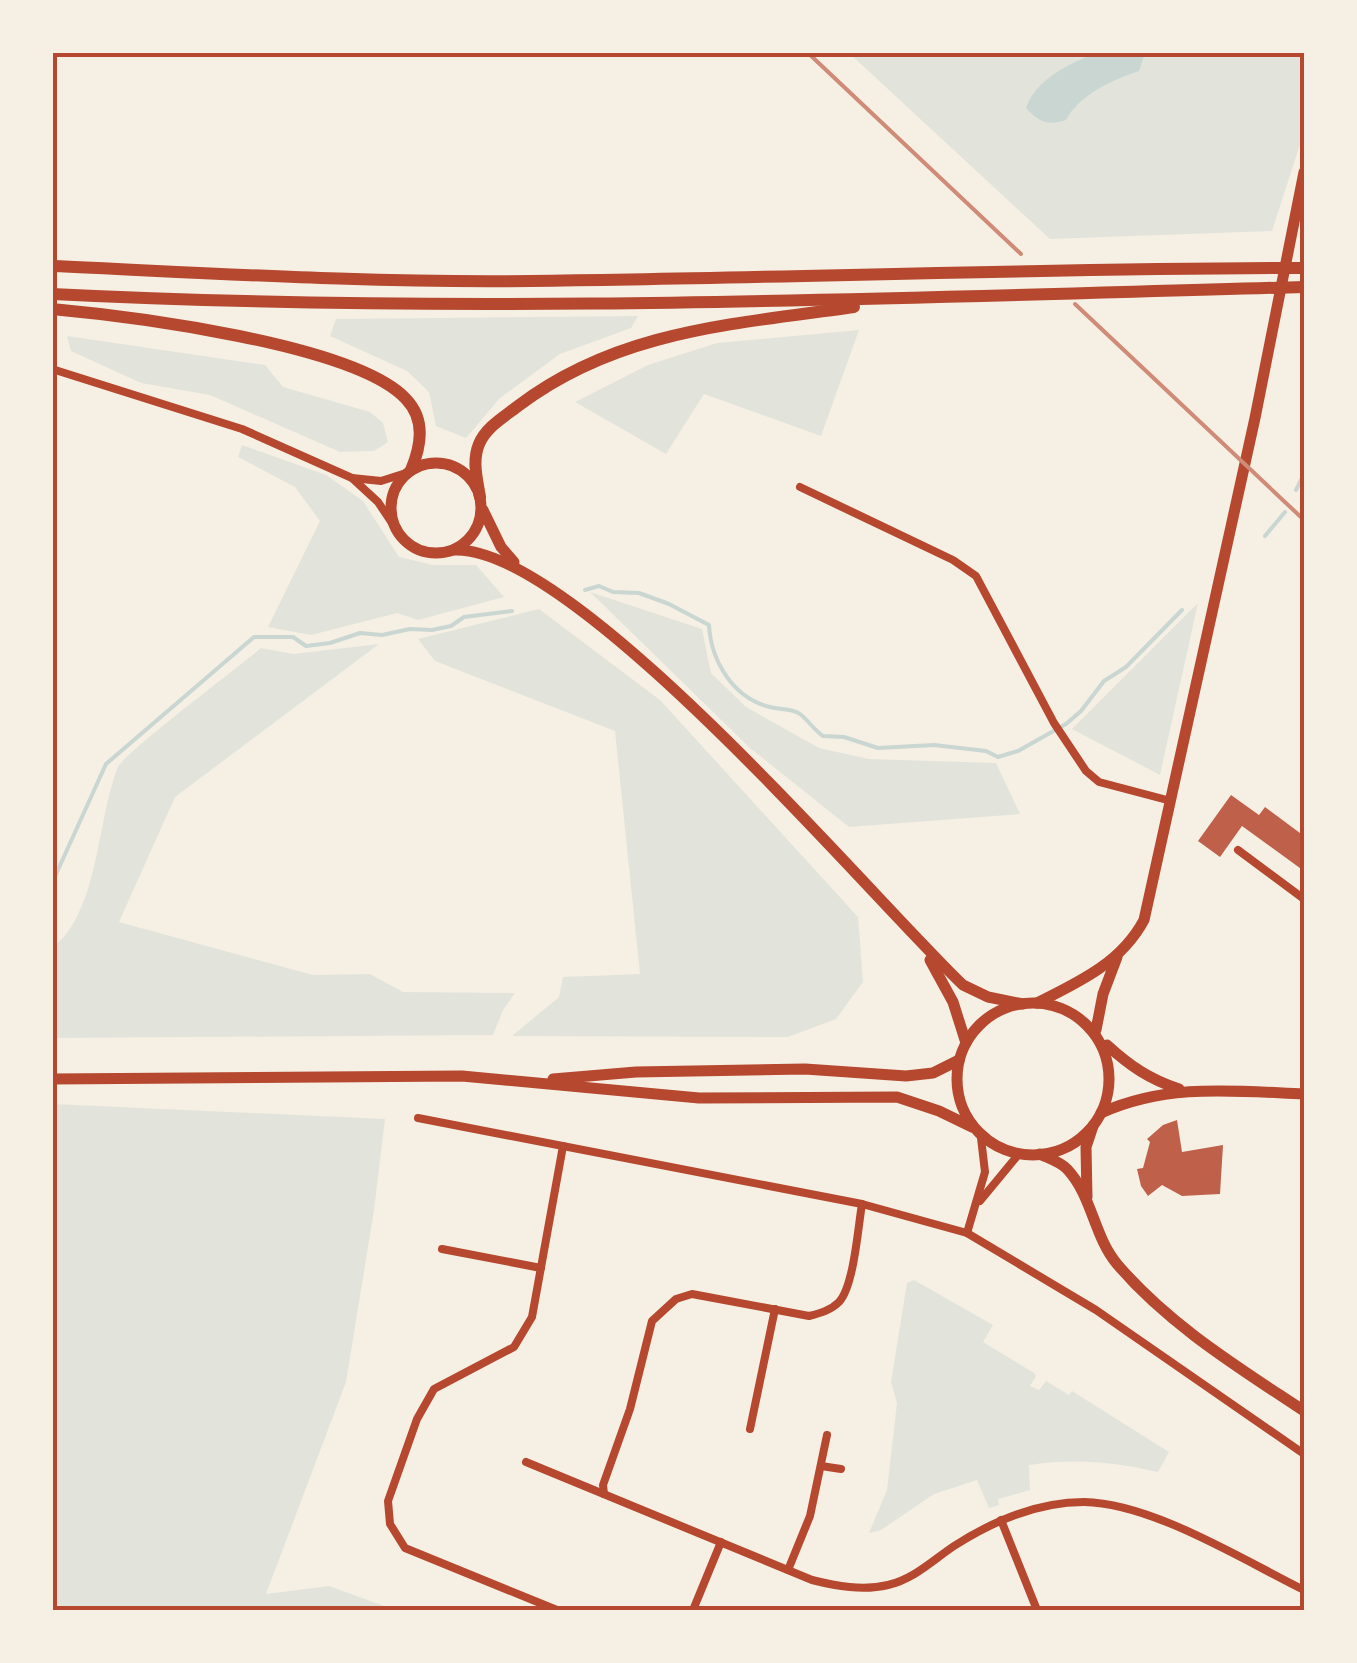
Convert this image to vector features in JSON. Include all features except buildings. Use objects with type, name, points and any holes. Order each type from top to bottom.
[{"type":"highway","points":[[52,266],[526,281],[1074,268],[1304,268]]},
{"type":"highway","points":[[52,294],[244,304],[512,305],[911,299],[1304,287]]},
{"type":"highway","points":[[481,502],[476,458],[486,433],[530,397],[585,365],[656,338],[702,328],[911,299]]},
{"type":"highway","points":[[52,308],[177,324],[260,341],[377,379],[406,398],[416,415],[420,438],[408,472]]},
{"type":"main road","points":[[977,1133],[960,1107],[955,1086],[966,1043],[1003,1010],[1030,1004],[1076,983],[1117,956],[1131,944],[1144,920],[1304,172]]},
{"type":"main road","points":[[520,569],[501,547],[474,484],[452,465],[424,464],[408,472],[392,495],[390,508],[398,532],[408,544],[437,553],[484,552],[520,569],[600,626],[652,670],[780,794],[921,946],[963,985],[988,997],[1053,1004],[1072,1010],[1132,1068],[1185,1090]]},
{"type":"main road","points":[[452,550],[470,537],[480,517],[481,502]]},
{"type":"main road","points":[[921,946],[953,1002],[966,1043]]},
{"type":"main road","points":[[1096,1030],[1103,994],[1117,956]]},
{"type":"main road","points":[[1087,1201],[1086,1147],[1110,1082],[1104,1042]]},
{"type":"main road","points":[[534,1081],[636,1072],[805,1069],[906,1076],[933,1073],[959,1060]]},
{"type":"main road","points":[[52,1079],[462,1076],[700,1098],[898,1097],[939,1111],[999,1150],[1018,1155],[1054,1152],[1078,1139],[1098,1118],[1151,1096],[1185,1090],[1304,1094]]},
{"type":"main road","points":[[1040,1154],[1066,1168],[1087,1201],[1114,1262],[1168,1316],[1304,1411]]},
{"type":"street","points":[[52,368],[242,429],[352,478],[380,481],[408,472]]},
{"type":"street","points":[[352,478],[378,502],[398,532]]},
{"type":"street","points":[[800,487],[953,560],[976,576],[1054,723],[1086,772],[1099,782],[1171,801]]},
{"type":"street","points":[[1238,850],[1304,900]]},
{"type":"street","points":[[418,1118],[862,1204],[967,1232],[1096,1310],[1304,1454]]},
{"type":"street","points":[[967,1232],[985,1172],[977,1133]]},
{"type":"street","points":[[557,1610],[405,1548],[390,1524],[388,1502],[417,1419],[434,1389],[514,1347],[532,1317],[563,1146]]},
{"type":"street","points":[[977,1204],[1018,1155]]},
{"type":"street","points":[[604,1494],[603,1484],[630,1409],[652,1322],[676,1299],[692,1294],[810,1316],[824,1313],[838,1303],[846,1290],[862,1204]]},
{"type":"street","points":[[442,1249],[541,1268]]},
{"type":"street","points":[[454,1265],[456,1252]]},
{"type":"street","points":[[750,1429],[775,1309]]},
{"type":"street","points":[[788,1570],[810,1516],[826,1435]]},
{"type":"street","points":[[526,1462],[609,1499],[840,1587],[888,1586],[914,1576],[1001,1520],[1034,1508],[1083,1502],[1119,1506],[1158,1519],[1304,1590]]},
{"type":"street","points":[[821,1466],[841,1469]]},
{"type":"street","points":[[1001,1520],[1037,1610]]},
{"type":"street","points":[[692,1610],[721,1542]]},
{"type":"shaded area","points":[[849,53],[1304,53],[1304,132],[1272,231],[1050,239]]},
{"type":"shaded area","points":[[1088,53],[1145,53],[1139,71],[1088,96],[1066,120],[1054,123],[1035,117],[1026,108],[1036,90]]},
{"type":"shaded area","points":[[638,316],[631,328],[560,354],[500,398],[466,438],[436,426],[429,392],[407,371],[330,336],[336,319]]},
{"type":"shaded area","points":[[859,330],[821,436],[704,394],[666,454],[575,402],[648,365],[717,343]]},
{"type":"shaded area","points":[[67,336],[265,365],[283,387],[370,412],[383,423],[388,442],[374,451],[340,452],[210,395],[141,383],[71,351]]},
{"type":"shaded area","points":[[242,445],[326,475],[363,501],[399,557],[433,565],[476,565],[504,597],[418,620],[397,613],[311,635],[268,627],[320,521],[295,487],[238,457]]},
{"type":"shaded area","points":[[590,592],[702,629],[711,673],[746,707],[819,748],[869,759],[996,763],[1020,814],[849,827],[750,748]]},
{"type":"shaded area","points":[[1198,603],[1160,775],[1072,729]]},
{"type":"shaded area","points":[[539,609],[660,700],[858,917],[863,982],[836,1019],[788,1037],[512,1036],[559,997],[563,977],[640,974],[615,731],[435,661],[418,639]]},
{"type":"shaded area","points":[[379,644],[175,797],[119,922],[313,975],[370,974],[403,992],[515,993],[493,1035],[53,1038],[53,947],[80,911],[118,767],[160,728],[261,648],[293,654]]},
{"type":"shaded area","points":[[53,1104],[385,1119],[346,1382],[266,1594],[329,1586],[395,1610],[53,1610]]},
{"type":"shaded area","points":[[914,1280],[993,1325],[983,1342],[1034,1373],[1030,1386],[1039,1390],[1046,1381],[1069,1395],[1072,1391],[1169,1452],[1158,1472],[1094,1462],[1029,1465],[1030,1490],[998,1499],[999,1505],[989,1508],[977,1480],[934,1494],[881,1530],[869,1533],[887,1490],[897,1403],[891,1382],[907,1283]]},
{"type":"waterway","points":[[1296,490],[1304,474]]},
{"type":"waterway","points":[[1265,536],[1285,512]]},
{"type":"waterway","points":[[585,590],[599,586],[613,592],[639,593],[709,625],[719,664],[735,687],[757,702],[797,712],[823,736],[844,737],[878,748],[934,745],[986,751],[998,757],[1018,751],[1066,724],[1104,681],[1126,667],[1182,610]]},
{"type":"waterway","points":[[52,883],[106,764],[254,637],[293,637],[306,646],[360,633],[432,630],[451,626],[464,617],[512,611]]},
{"type":"railway","points":[[807,52],[1021,254]]},
{"type":"railway","points":[[1075,304],[1304,520]]}]
